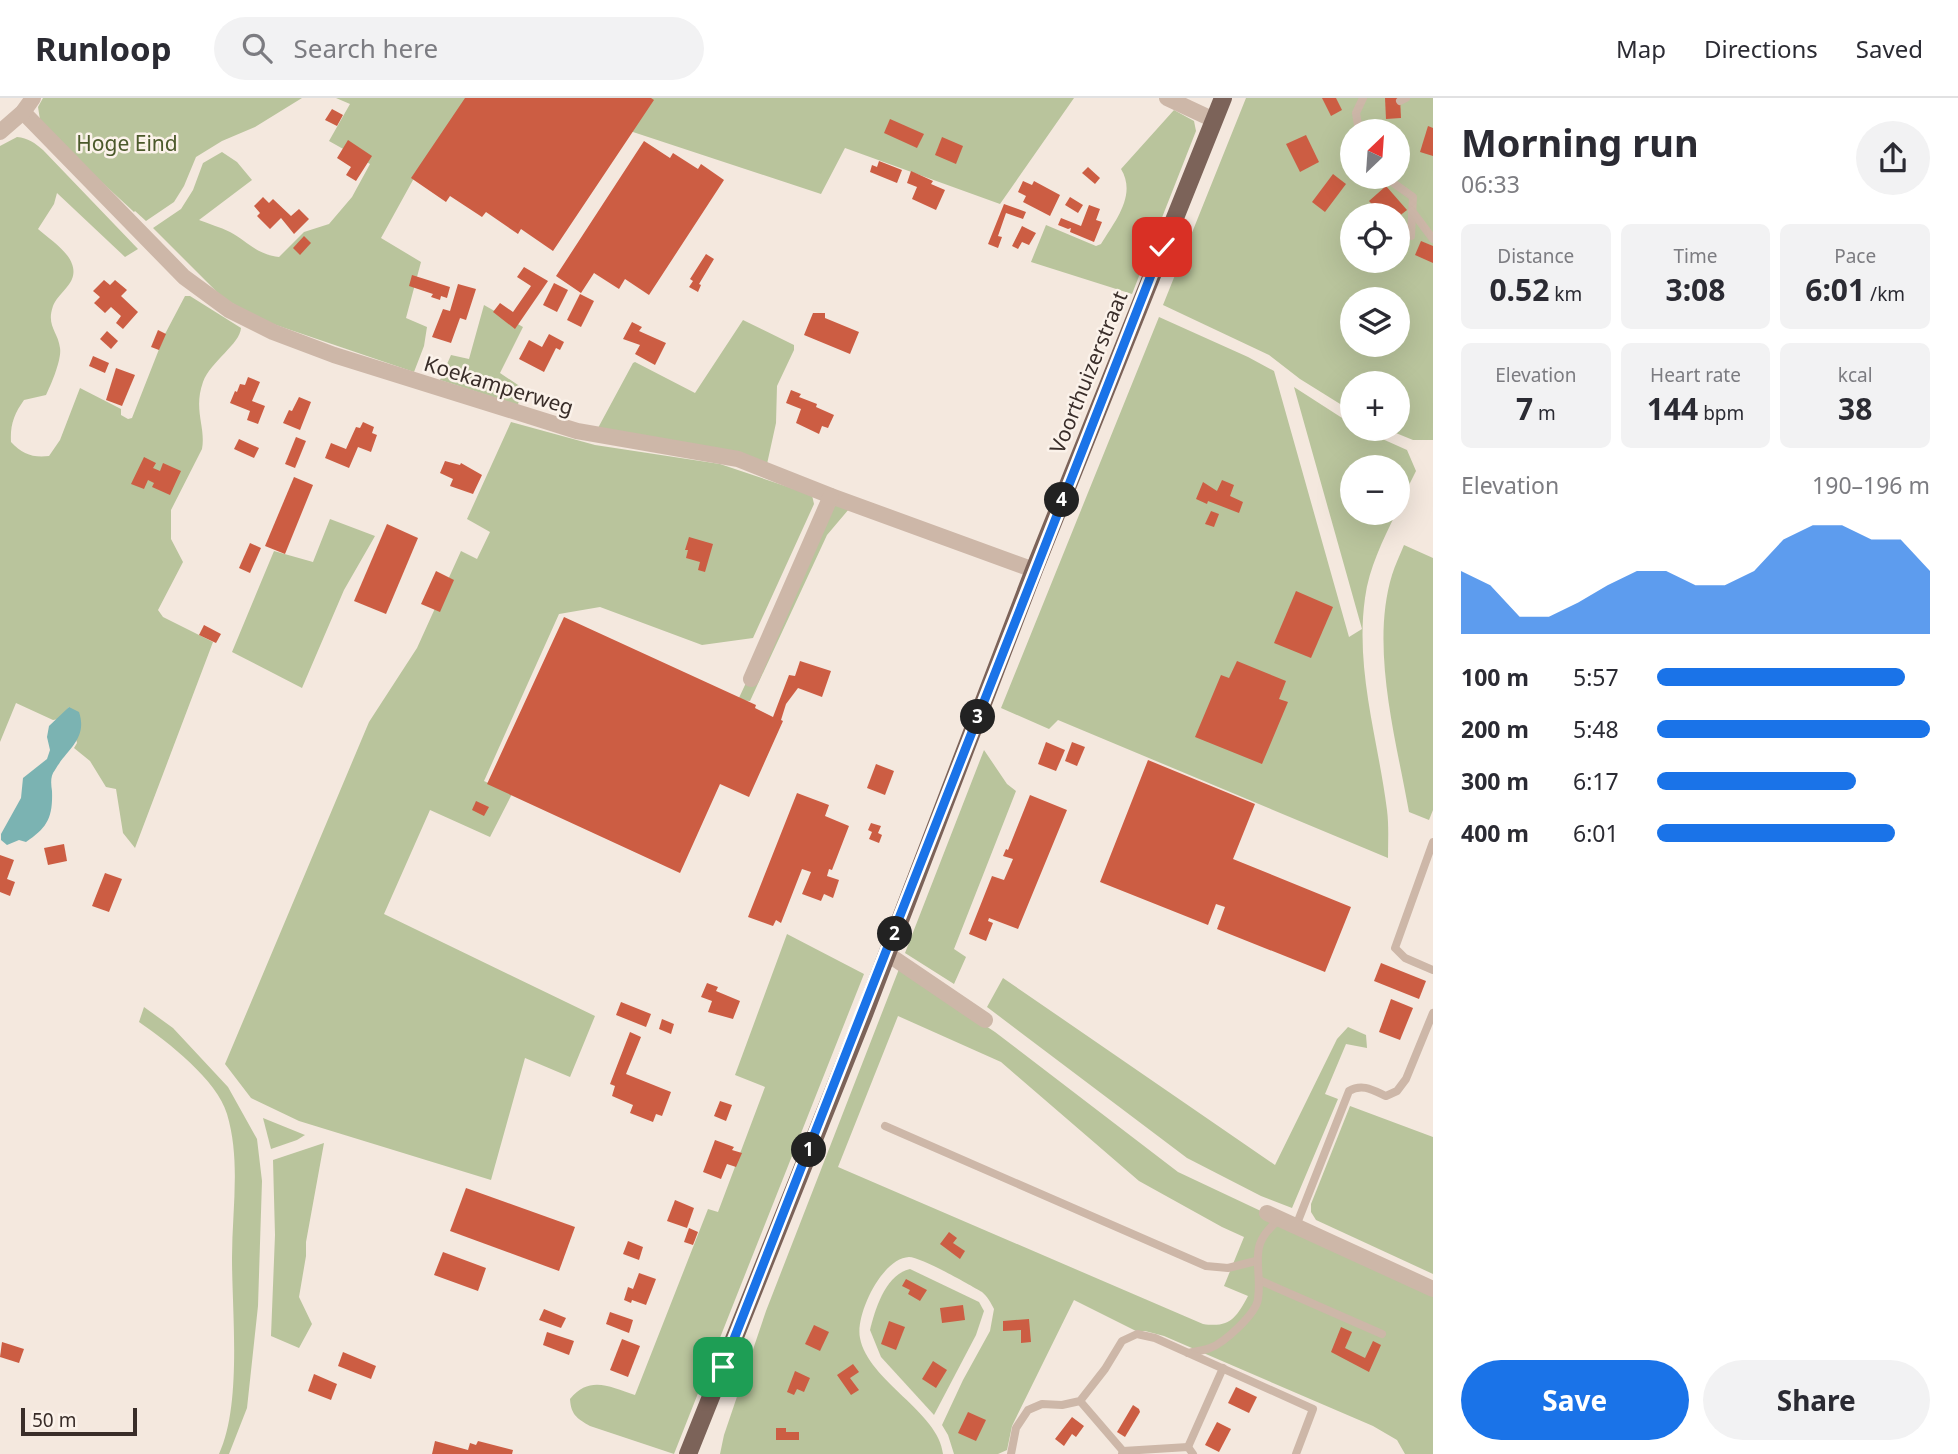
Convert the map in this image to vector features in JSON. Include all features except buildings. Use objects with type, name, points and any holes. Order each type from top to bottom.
[{"type":"main road","name":"Voorthuizerstraat","points":[[688,1454],[886,956],[1034,570],[1223,98]]},
{"type":"street","points":[[0,132],[23,112],[33,98]]},
{"type":"street","points":[[1167,98],[1214,120]]},
{"type":"street","name":"Koekamperweg","points":[[23,112],[184,277],[229,310],[273,332],[334,355],[577,431],[738,459],[1034,570]]},
{"type":"street","points":[[751,679],[831,496]]},
{"type":"street","points":[[886,956],[895,959],[985,1020]]},
{"type":"street","points":[[1274,1216],[1433,1289]]},
{"type":"lane","points":[[1357,119],[1356,113],[1363,98]]},
{"type":"lane","points":[[1402,189],[1413,197],[1411,236]]},
{"type":"lane","points":[[1412,211],[1433,239]]},
{"type":"lane","points":[[1433,842],[1395,948],[1405,958],[1433,970]]},
{"type":"lane","points":[[1296,1226],[1349,1091],[1356,1087],[1367,1087],[1386,1096],[1397,1091],[1406,1080],[1433,1013]]},
{"type":"lane","points":[[885,1126],[1206,1266],[1228,1268],[1256,1261]]},
{"type":"lane","points":[[1188,1353],[1211,1348],[1251,1315],[1258,1302],[1256,1261],[1260,1245],[1274,1216]]},
{"type":"lane","points":[[1258,1280],[1382,1334]]},
{"type":"lane","points":[[1011,1454],[1016,1428],[1028,1410],[1042,1404],[1062,1405],[1080,1401],[1105,1369],[1122,1341],[1137,1334],[1155,1338],[1313,1409],[1296,1454]]},
{"type":"lane","points":[[1080,1401],[1123,1452],[1190,1451],[1223,1368]]},
{"type":"green space","name":"Hoge Eind","points":[[43,98],[302,98],[255,127],[222,141],[196,157],[174,202],[146,221],[41,126],[38,107]]},
{"type":"green space","points":[[336,98],[468,98],[413,180],[381,238],[421,262],[406,318],[427,327],[424,346],[414,372],[273,324],[242,309],[222,297],[153,228],[181,209],[193,190],[203,163],[222,152],[237,162],[252,180],[199,220],[230,232],[264,253],[279,257],[304,232],[329,224],[352,197],[370,164],[329,141],[350,104]]},
{"type":"green space","points":[[530,98],[1074,98],[1000,204],[845,148],[821,194]]},
{"type":"green space","points":[[1246,98],[1433,98],[1433,440],[1410,439],[1410,371],[1340,371],[1340,404],[1300,379],[1269,355],[1163,305]]},
{"type":"green space","points":[[1174,110],[1194,121],[1196,131],[1132,294],[1031,262],[1046,225],[1096,246],[1101,244],[1118,217],[1125,198],[1127,188],[1121,169]]},
{"type":"green space","points":[[17,137],[31,141],[43,150],[138,249],[125,257],[57,193],[54,204],[38,229],[70,259],[73,276],[51,313],[60,348],[53,379],[46,395],[24,400],[18,410],[11,430],[11,442],[15,446],[28,454],[49,456],[60,440],[80,388],[121,409],[121,415],[132,418],[165,334],[185,296],[190,296],[241,328],[236,340],[207,374],[200,392],[202,449],[171,510],[171,539],[183,562],[158,610],[163,617],[213,642],[135,848],[123,833],[116,789],[106,787],[90,761],[74,748],[77,743],[69,707],[59,719],[53,720],[16,703],[0,742],[0,146]]},
{"type":"green space","points":[[484,305],[523,327],[500,373],[521,387],[518,405],[440,380],[451,355],[469,359]]},
{"type":"green space","points":[[1159,317],[1274,371],[1349,637],[1362,629],[1294,387],[1340,417],[1340,441],[1387,441],[1407,450],[1409,455],[1340,455],[1340,525],[1390,525],[1370,576],[1363,625],[1365,678],[1387,810],[1388,858],[1058,720],[1049,729],[1001,708]]},
{"type":"green space","points":[[743,320],[794,345],[777,386],[776,423],[767,464],[598,428],[633,363],[695,393]]},
{"type":"green space","points":[[511,422],[595,445],[720,464],[812,495],[814,504],[753,638],[702,645],[600,607],[559,614],[484,781],[512,794],[490,837],[430,810],[384,914],[595,1016],[570,1077],[525,1058],[491,1180],[299,1121],[251,1098],[225,1064],[369,722],[417,648],[461,551],[477,559],[490,532],[467,519]]},
{"type":"green space","points":[[1410,457],[1416,471],[1410,483]]},
{"type":"green space","points":[[831,501],[849,509],[827,535],[750,701],[738,700]]},
{"type":"green space","points":[[330,519],[375,536],[344,590],[302,688],[232,652],[274,551],[313,562]]},
{"type":"green space","points":[[1404,545],[1433,558],[1433,810],[1429,820],[1409,812],[1392,724],[1384,662],[1386,603],[1392,575]]},
{"type":"green space","points":[[984,750],[1007,784],[1016,791],[954,949],[966,957],[954,984],[905,953]]},
{"type":"green space","points":[[787,934],[864,974],[674,1454],[590,1426],[575,1415],[570,1399],[585,1387],[593,1385],[609,1386],[635,1395],[708,1209],[718,1212],[765,1087],[735,1075]]},
{"type":"green space","points":[[899,969],[995,1032],[1178,1172],[1433,1292],[1433,1454],[1405,1454],[1397,1440],[1373,1426],[1164,1336],[1136,1331],[1074,1300],[1012,1426],[1007,1450],[998,1454],[954,1454],[942,1425],[990,1331],[994,1309],[982,1292],[934,1266],[909,1257],[899,1260],[880,1277],[866,1303],[860,1338],[866,1354],[876,1368],[929,1424],[939,1439],[943,1454],[720,1454],[766,1311]],"holes":[[[898,1016],[1001,1062],[1139,1181],[1244,1237],[1224,1286],[1248,1296],[1236,1316],[1226,1323],[1203,1324],[838,1167]]]},
{"type":"green space","points":[[1003,978],[1275,1165],[1337,1039],[1348,1027],[1366,1035],[1367,1048],[1346,1044],[1325,1094],[1338,1099],[1292,1208],[1261,1196],[1187,1158],[987,1007]]},
{"type":"green space","points":[[144,1007],[173,1028],[228,1087],[257,1139],[262,1181],[258,1306],[247,1408],[229,1454],[219,1454],[231,1410],[233,1385],[232,1258],[235,1168],[231,1132],[222,1101],[213,1088],[177,1051],[139,1022]]},
{"type":"green space","points":[[1350,1106],[1433,1137],[1433,1274],[1316,1220],[1311,1212],[1311,1204]]},
{"type":"green space","points":[[263,1118],[305,1135],[271,1149]]},
{"type":"green space","points":[[324,1143],[299,1297],[312,1324],[299,1348],[271,1336],[275,1235],[273,1160]]},
{"type":"green space","points":[[910,1269],[979,1302],[984,1311],[976,1335],[934,1415],[881,1357],[870,1330],[888,1285],[902,1272]]},
{"type":"water","points":[[69,707],[79,712],[81,730],[79,737],[52,775],[50,815],[44,827],[26,842],[19,840],[7,845],[1,840],[1,834],[21,798],[23,778],[47,759],[50,750],[47,737],[49,726]]},
{"type":"route","points":[[723,1367],[863,1017],[1034,570],[1162,247]]}]
